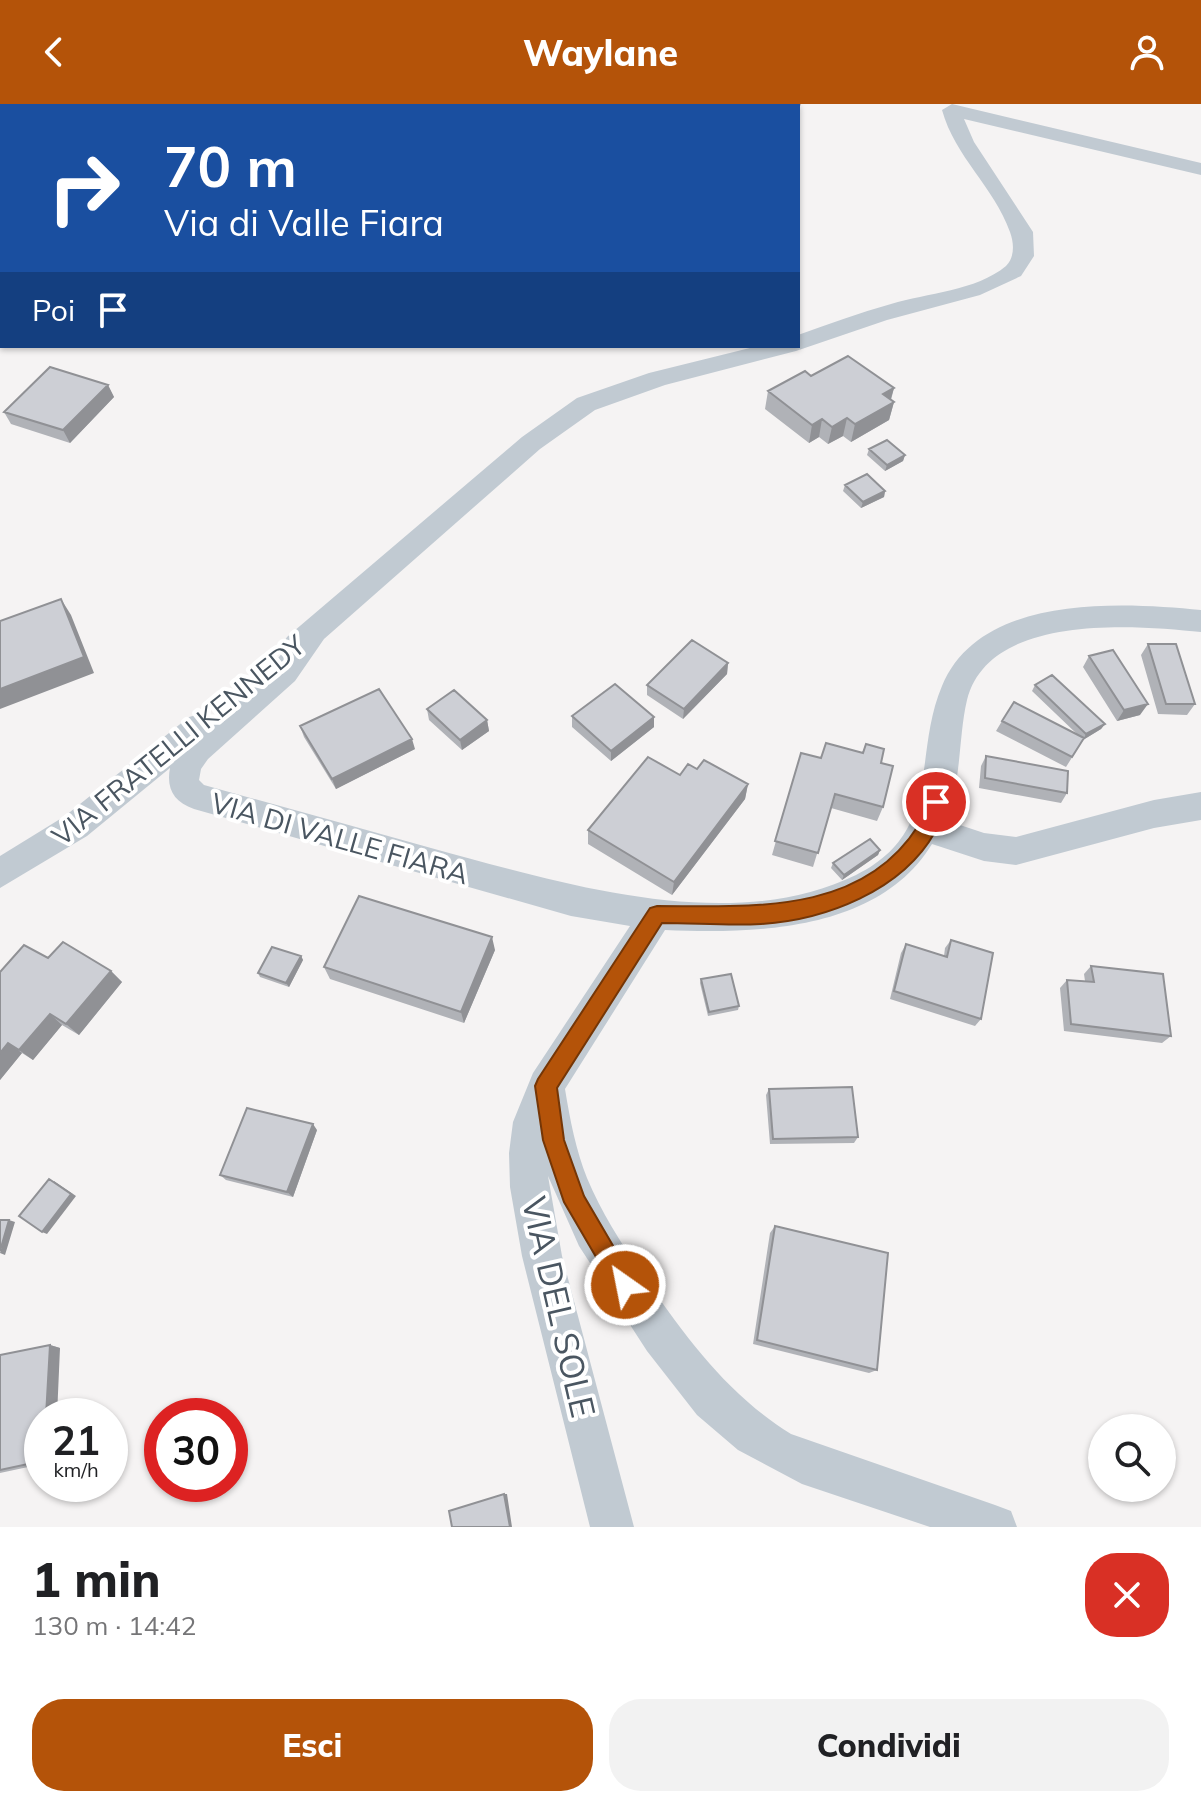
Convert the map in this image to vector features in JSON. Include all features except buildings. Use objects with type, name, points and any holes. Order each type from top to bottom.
[{"type":"street","points":[[952,107],[1201,169]]},
{"type":"street","points":[[800,342],[889,311],[988,283],[1005,276],[1019,264],[1025,248],[1020,228],[968,151],[952,107]]},
{"type":"street","points":[[314,630],[531,443],[586,404],[658,379],[780,348]]},
{"type":"street","name":"VIA DI VALLE FIARA","points":[[314,630],[278,681],[190,758],[183,776],[187,791],[202,800],[539,894],[618,911],[762,915],[826,904],[858,889],[896,864],[927,828],[939,789],[956,687],[972,658],[988,645],[1021,630],[1075,620],[1146,617],[1201,621]]},
{"type":"street","name":"VIA FRATELLI KENNEDY","points":[[0,873],[76,826],[314,630]]},
{"type":"street","points":[[927,828],[984,847],[1016,851],[1162,812],[1201,806]]},
{"type":"street","points":[[657,914],[546,1086],[553,1140],[586,1222],[686,1374],[737,1425],[781,1453],[995,1527]]},
{"type":"street","name":"VIA DEL SOLE","points":[[546,1086],[537,1103],[529,1144],[533,1211],[612,1527]]},
{"type":"route","points":[[625,1285],[586,1222],[568,1185],[553,1140],[546,1086],[657,914],[715,917],[762,915],[814,907],[843,897],[871,882],[913,849],[927,828],[936,802]]}]
